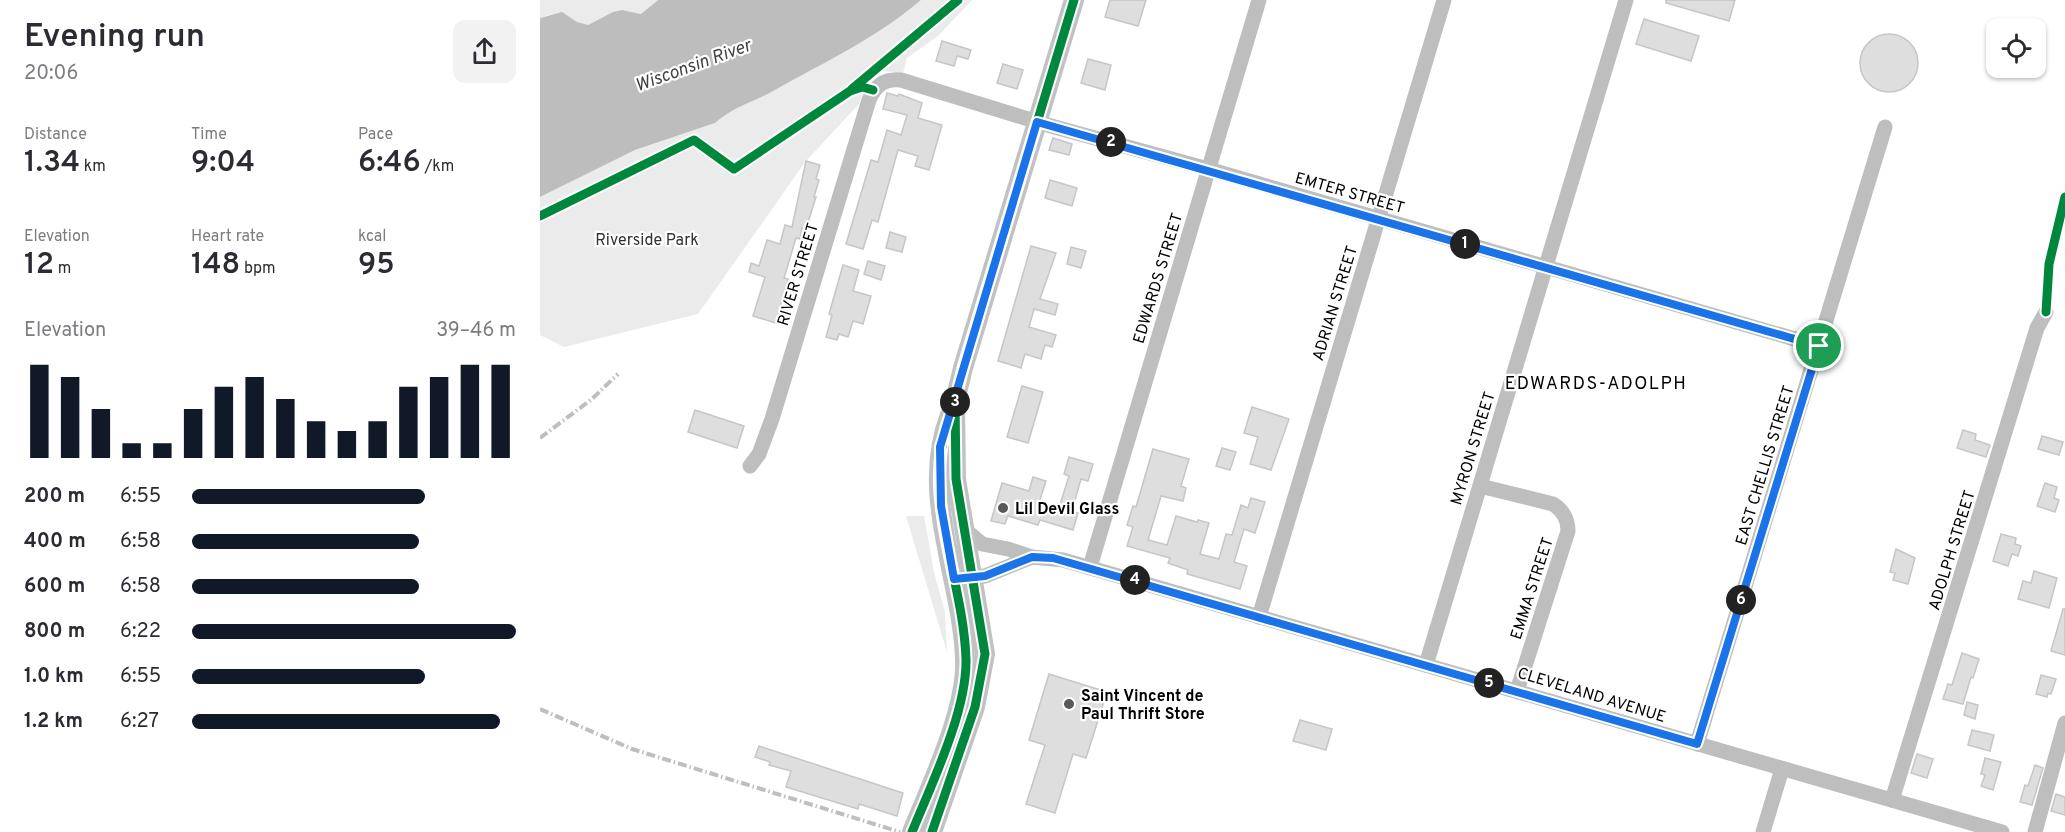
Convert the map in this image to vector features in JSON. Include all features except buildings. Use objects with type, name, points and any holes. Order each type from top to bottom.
[{"type":"main road","points":[[932,832],[975,707],[985,654],[963,578],[945,532],[939,460],[943,433],[955,401],[1074,0]]},
{"type":"main road","points":[[912,832],[959,710],[964,681],[966,660],[958,596],[963,578],[963,528],[956,479],[955,401]]},
{"type":"street","name":"EDWARDS STREET","points":[[1090,567],[1259,0]]},
{"type":"street","name":"ADRIAN STREET","points":[[1259,617],[1444,0]]},
{"type":"street","name":"MYRON STREET","points":[[1426,665],[1626,0]]},
{"type":"street","name":"EMTER STREET","points":[[873,90],[888,79],[900,80],[1037,122],[1208,169],[1819,346]]},
{"type":"street","name":"RIVER STREET","points":[[750,466],[759,454],[772,419],[873,90]]},
{"type":"street","name":"EAST CHELLIS STREET","points":[[1697,744],[1885,127]]},
{"type":"street","name":"ADOLPH STREET","points":[[1892,800],[2037,328],[2046,312]]},
{"type":"street","name":"EMMA STREET","points":[[1480,486],[1553,504],[1561,511],[1568,524],[1568,531],[1517,691]]},
{"type":"street","name":"CLEVELAND AVENUE","points":[[963,528],[982,544],[1032,557],[1053,558],[1090,567],[2002,832]]},
{"type":"street","name":"CLEVELAND AVENUE","points":[[963,578],[985,576],[1032,557]]},
{"type":"street","points":[[2035,832],[2065,723]]},
{"type":"street","points":[[1763,832],[1782,769]]},
{"type":"green space","points":[[540,0],[658,0],[641,14],[622,10],[613,12],[588,25],[581,24],[562,14],[540,18]]},
{"type":"green space","name":"Riverside Park","points":[[921,0],[972,0],[938,36],[907,58],[903,73],[882,71],[867,81],[859,104],[806,161],[698,314],[564,347],[540,335],[540,197],[635,150],[715,123],[736,108],[775,90],[869,37]]},
{"type":"green space","points":[[906,516],[924,516],[934,572],[945,612],[947,652]]},
{"type":"water","name":"Wisconsin River","points":[[658,0],[921,0],[869,37],[775,90],[736,108],[715,123],[635,150],[540,197],[540,18],[562,12],[577,22],[588,25],[613,12],[622,10],[641,14]]},
{"type":"railway","points":[[540,438],[592,399],[618,374]]},
{"type":"railway","points":[[540,709],[632,749],[900,832]]},
{"type":"cycle path","points":[[852,89],[958,0]]},
{"type":"cycle path","points":[[932,832],[975,707],[985,654],[956,479],[955,401],[1074,0]]},
{"type":"cycle path","points":[[540,216],[694,140],[734,169],[850,91],[862,87],[873,90]]},
{"type":"cycle path","points":[[2046,312],[2049,264],[2065,197]]},
{"type":"cycle path","points":[[912,832],[955,724],[965,679],[963,628],[945,535],[939,474],[942,443],[951,412]]},
{"type":"place","name":"Lil Devil Glass","points":[[1003,508]]},
{"type":"place","name":"Saint Vincent de Paul Thrift Store","points":[[1069,704]]},
{"type":"district","name":"EDWARDS-ADOLPH","points":[[1596,383]]},
{"type":"route","points":[[1037,122],[1224,173],[1616,289],[1819,346],[1697,744],[1046,556],[1032,557],[985,576],[954,579],[941,506],[940,447],[1037,122]]}]
